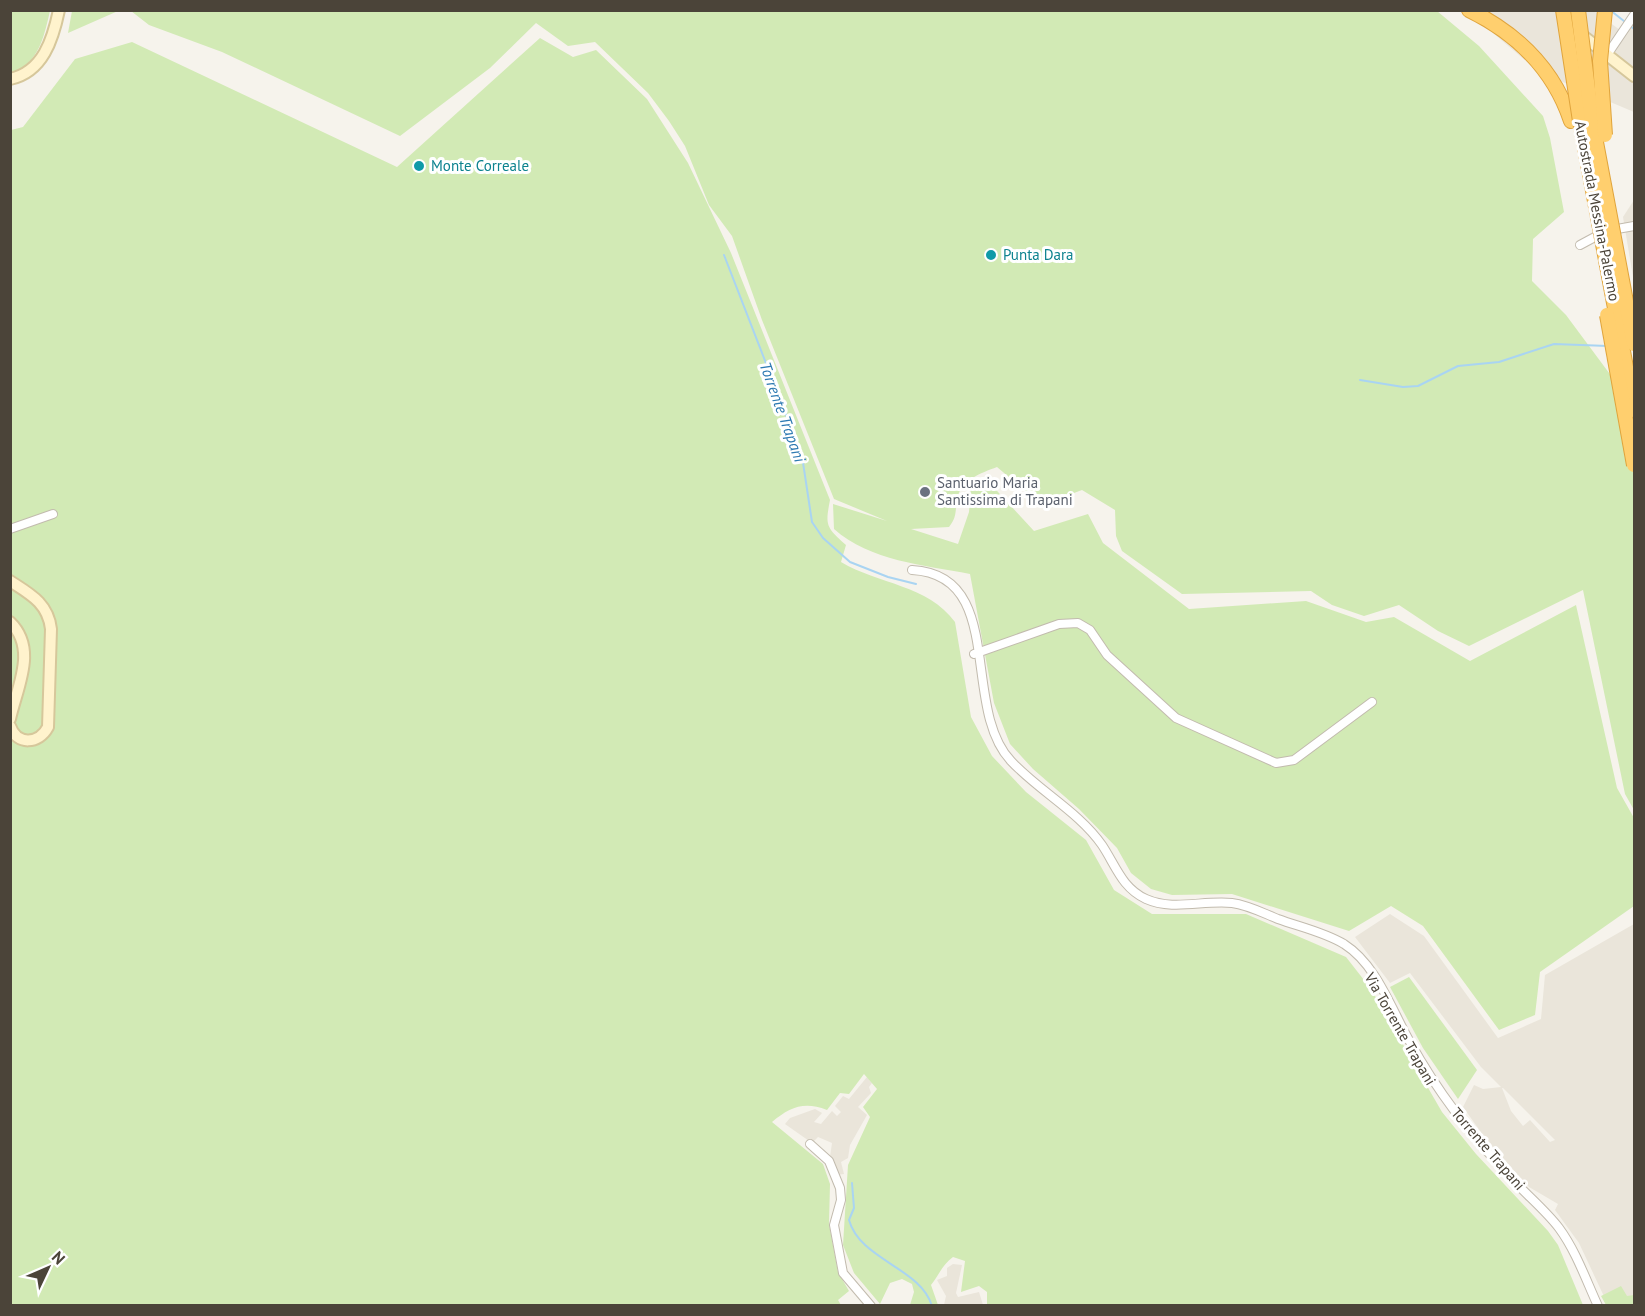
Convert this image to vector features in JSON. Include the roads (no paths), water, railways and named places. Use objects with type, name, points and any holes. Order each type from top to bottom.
[{"type":"highway","points":[[1469,10],[1501,28],[1526,48],[1550,77],[1568,110],[1635,465]]},
{"type":"highway","name":"Autostrada Messina-Palermo","points":[[1563,10],[1580,121],[1635,410]]},
{"type":"highway","name":"Autostrada Messina-Palermo","points":[[1578,10],[1592,121],[1635,344]]},
{"type":"highway","points":[[1605,10],[1600,61],[1602,121],[1635,293]]},
{"type":"main road","points":[[10,79],[25,74],[44,55],[52,38],[59,10]]},
{"type":"main road","points":[[1553,10],[1606,55],[1635,76]]},
{"type":"main road","points":[[10,581],[43,605],[51,629],[48,727],[39,738],[27,741],[17,736],[10,726]]},
{"type":"main road","points":[[10,622],[22,637],[25,654],[10,719]]},
{"type":"street","points":[[1606,55],[1634,16]]},
{"type":"street","points":[[1580,245],[1606,231],[1635,226]]},
{"type":"street","points":[[10,529],[53,514]]},
{"type":"street","name":"Via Torrente Trapani","points":[[912,570],[946,584],[962,600],[976,654],[981,705],[1000,752],[1029,782],[1094,838],[1125,889],[1146,903],[1168,909],[1240,909],[1331,941],[1348,952],[1363,966],[1373,980],[1415,1059],[1452,1113],[1561,1236],[1597,1305]]},
{"type":"street","points":[[976,654],[1059,624],[1078,623],[1089,630],[1107,656],[1176,718],[1276,762],[1294,760],[1372,702]]},
{"type":"street","points":[[810,1144],[829,1161],[840,1188],[841,1200],[834,1225],[843,1273],[871,1305]]},
{"type":"waterway","points":[[1610,10],[1634,29]]},
{"type":"waterway","name":"Torrente Trapani","points":[[724,255],[802,456],[812,522],[823,538],[850,562],[888,577],[916,584]]},
{"type":"waterway","points":[[1360,380],[1403,387],[1418,386],[1458,366],[1499,362],[1554,344],[1608,346]]},
{"type":"waterway","points":[[852,1183],[854,1208],[849,1220],[855,1234],[877,1255],[916,1282],[926,1293],[932,1306]]},
{"type":"place","name":"Monte Correale","points":[[419,166]]},
{"type":"place","name":"Punta Dara","points":[[991,255]]},
{"type":"place","name":"Santuario Maria Santissima di Trapani","points":[[925,492]]}]
